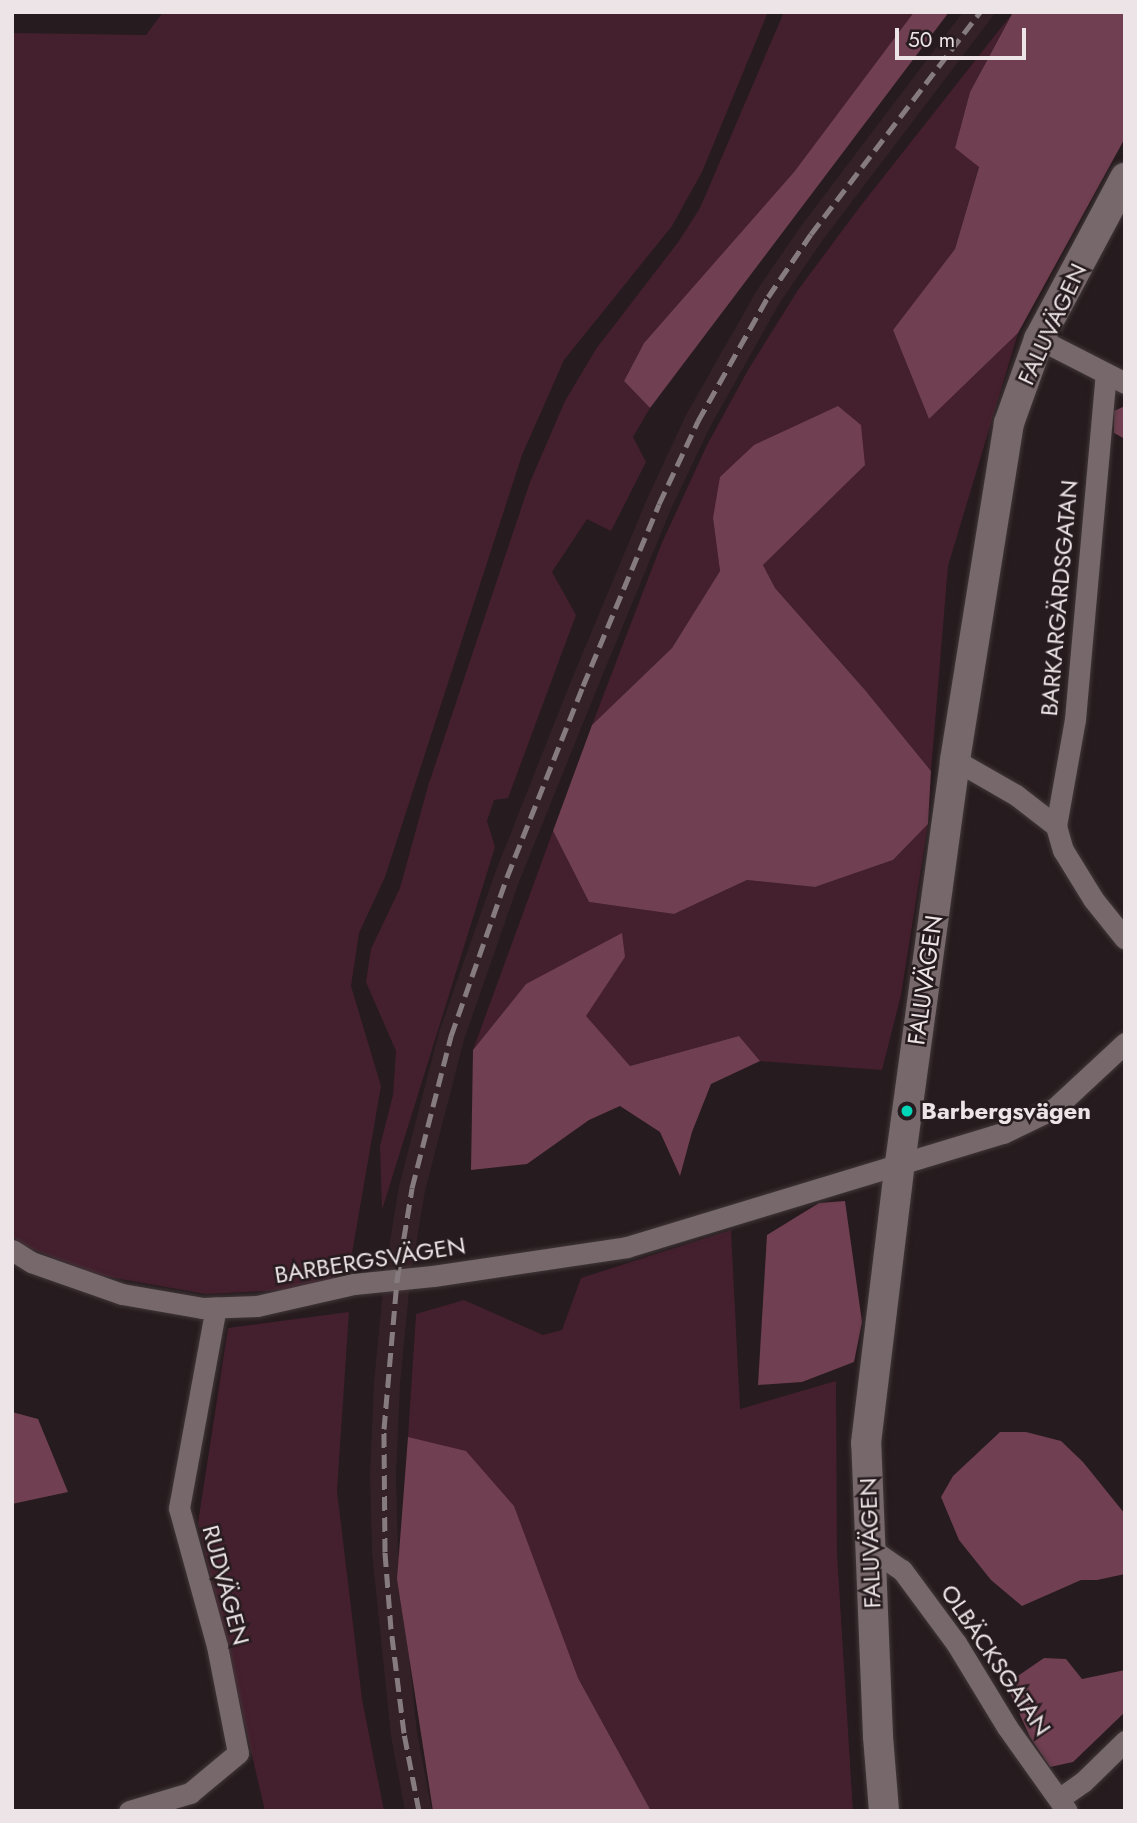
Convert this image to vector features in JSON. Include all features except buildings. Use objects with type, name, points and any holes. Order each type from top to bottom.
[{"type":"street","name":"FALUVÄGEN","points":[[884,1811],[878,1737],[866,1443],[900,1163],[955,761],[1009,423],[1039,339],[1125,178]]},
{"type":"street","points":[[1039,339],[1115,379]]},
{"type":"street","name":"BARKARGÄRDSGATAN","points":[[1056,826],[1075,719],[1115,379]]},
{"type":"street","points":[[955,761],[1016,795],[1056,826],[1063,850],[1093,899],[1125,939]]},
{"type":"street","name":"BARBERGSVÄGEN","points":[[12,1250],[31,1262],[64,1275],[122,1293],[202,1308],[257,1306],[354,1284],[627,1247],[1003,1133],[1055,1108],[1125,1043]]},
{"type":"street","name":"RUDVÄGEN","points":[[129,1811],[190,1793],[238,1752],[217,1646],[178,1508],[216,1307]]},
{"type":"street","name":"OLBÄCKSGATAN","points":[[870,1548],[902,1570],[956,1643],[1007,1727],[1063,1804]]},
{"type":"street","points":[[1063,1804],[1125,1741]]},
{"type":"shaded area","points":[[163,12],[768,12],[702,172],[672,226],[564,360],[522,455],[385,877],[359,933],[351,986],[381,1086],[351,1259],[326,1288],[206,1294],[98,1275],[22,1245],[12,1236],[12,33],[146,35]]},
{"type":"shaded area","points":[[784,12],[914,12],[794,172],[644,343],[624,381],[650,408],[633,437],[646,462],[611,531],[587,519],[552,572],[576,615],[508,798],[494,800],[487,821],[495,847],[382,1210],[380,1146],[393,1095],[396,1051],[366,982],[371,949],[400,888],[428,786],[530,482],[565,401],[596,349],[679,241],[700,208]]},
{"type":"shaded area","points":[[914,12],[949,12],[650,408],[624,381],[644,343],[794,172]]},
{"type":"shaded area","points":[[963,12],[996,12],[822,241],[779,304],[710,427],[671,509],[519,882],[464,1040],[425,1191],[410,1282],[400,1384],[396,1475],[398,1551],[417,1732],[432,1811],[405,1811],[391,1736],[372,1553],[370,1475],[374,1382],[384,1278],[399,1186],[439,1032],[495,873],[571,681],[647,499],[686,415],[757,290],[801,226]]},
{"type":"shaded area","points":[[1013,12],[1125,12],[1125,138],[1018,333],[929,419],[893,330],[955,249],[979,167],[955,148],[970,92]]},
{"type":"shaded area","points":[[1011,15],[970,92],[955,148],[979,166],[955,249],[893,330],[929,419],[1018,333],[948,566],[931,771],[865,690],[775,588],[763,565],[802,525],[713,518],[720,571],[672,648],[592,725],[661,545],[707,445],[748,370],[798,290]]},
{"type":"shaded area","points":[[838,406],[861,425],[865,465],[763,565],[775,588],[865,690],[931,771],[928,824],[893,860],[815,887],[747,880],[674,914],[589,902],[553,831],[592,725],[672,648],[720,571],[713,518],[720,477],[754,445]]},
{"type":"shaded area","points":[[1125,406],[1125,439],[1114,433],[1114,411]]},
{"type":"shaded area","points":[[928,824],[901,995],[882,1070],[760,1061],[739,1036],[630,1066],[585,1016],[625,957],[526,984],[473,1050],[553,831],[589,902],[674,914],[747,880],[815,887],[893,860]]},
{"type":"shaded area","points":[[622,933],[625,957],[586,1016],[630,1066],[739,1036],[760,1061],[711,1084],[692,1132],[680,1176],[660,1132],[620,1106],[589,1120],[527,1164],[471,1170],[473,1050],[526,984]]},
{"type":"shaded area","points":[[845,1201],[862,1322],[854,1362],[802,1382],[758,1385],[767,1235],[819,1203]]},
{"type":"shaded area","points":[[731,1230],[740,1409],[836,1381],[837,1554],[853,1811],[651,1811],[578,1678],[408,1437],[416,1314],[464,1300],[543,1335],[562,1330],[581,1278]]},
{"type":"shaded area","points":[[349,1312],[337,1491],[362,1699],[384,1811],[265,1811],[198,1523],[228,1328]]},
{"type":"shaded area","points":[[12,1412],[38,1419],[68,1492],[12,1504]]},
{"type":"shaded area","points":[[1000,1432],[1026,1432],[1061,1441],[1083,1462],[1125,1514],[1125,1574],[1097,1580],[1081,1580],[1022,1606],[991,1580],[959,1540],[941,1497],[953,1476]]},
{"type":"shaded area","points":[[408,1437],[466,1451],[514,1506],[578,1678],[651,1811],[433,1811],[397,1579]]},
{"type":"shaded area","points":[[1044,1658],[1066,1659],[1082,1679],[1125,1670],[1125,1712],[1073,1762],[1050,1767],[1030,1737],[1006,1684]]},
{"type":"railway","points":[[419,1811],[404,1733],[391,1629],[385,1552],[384,1429],[397,1280],[412,1188],[451,1036],[507,877],[583,686],[659,504],[698,421],[768,297],[811,234],[980,12]]},
{"type":"place","name":"Barbergsvägen","points":[[907,1111]]}]
